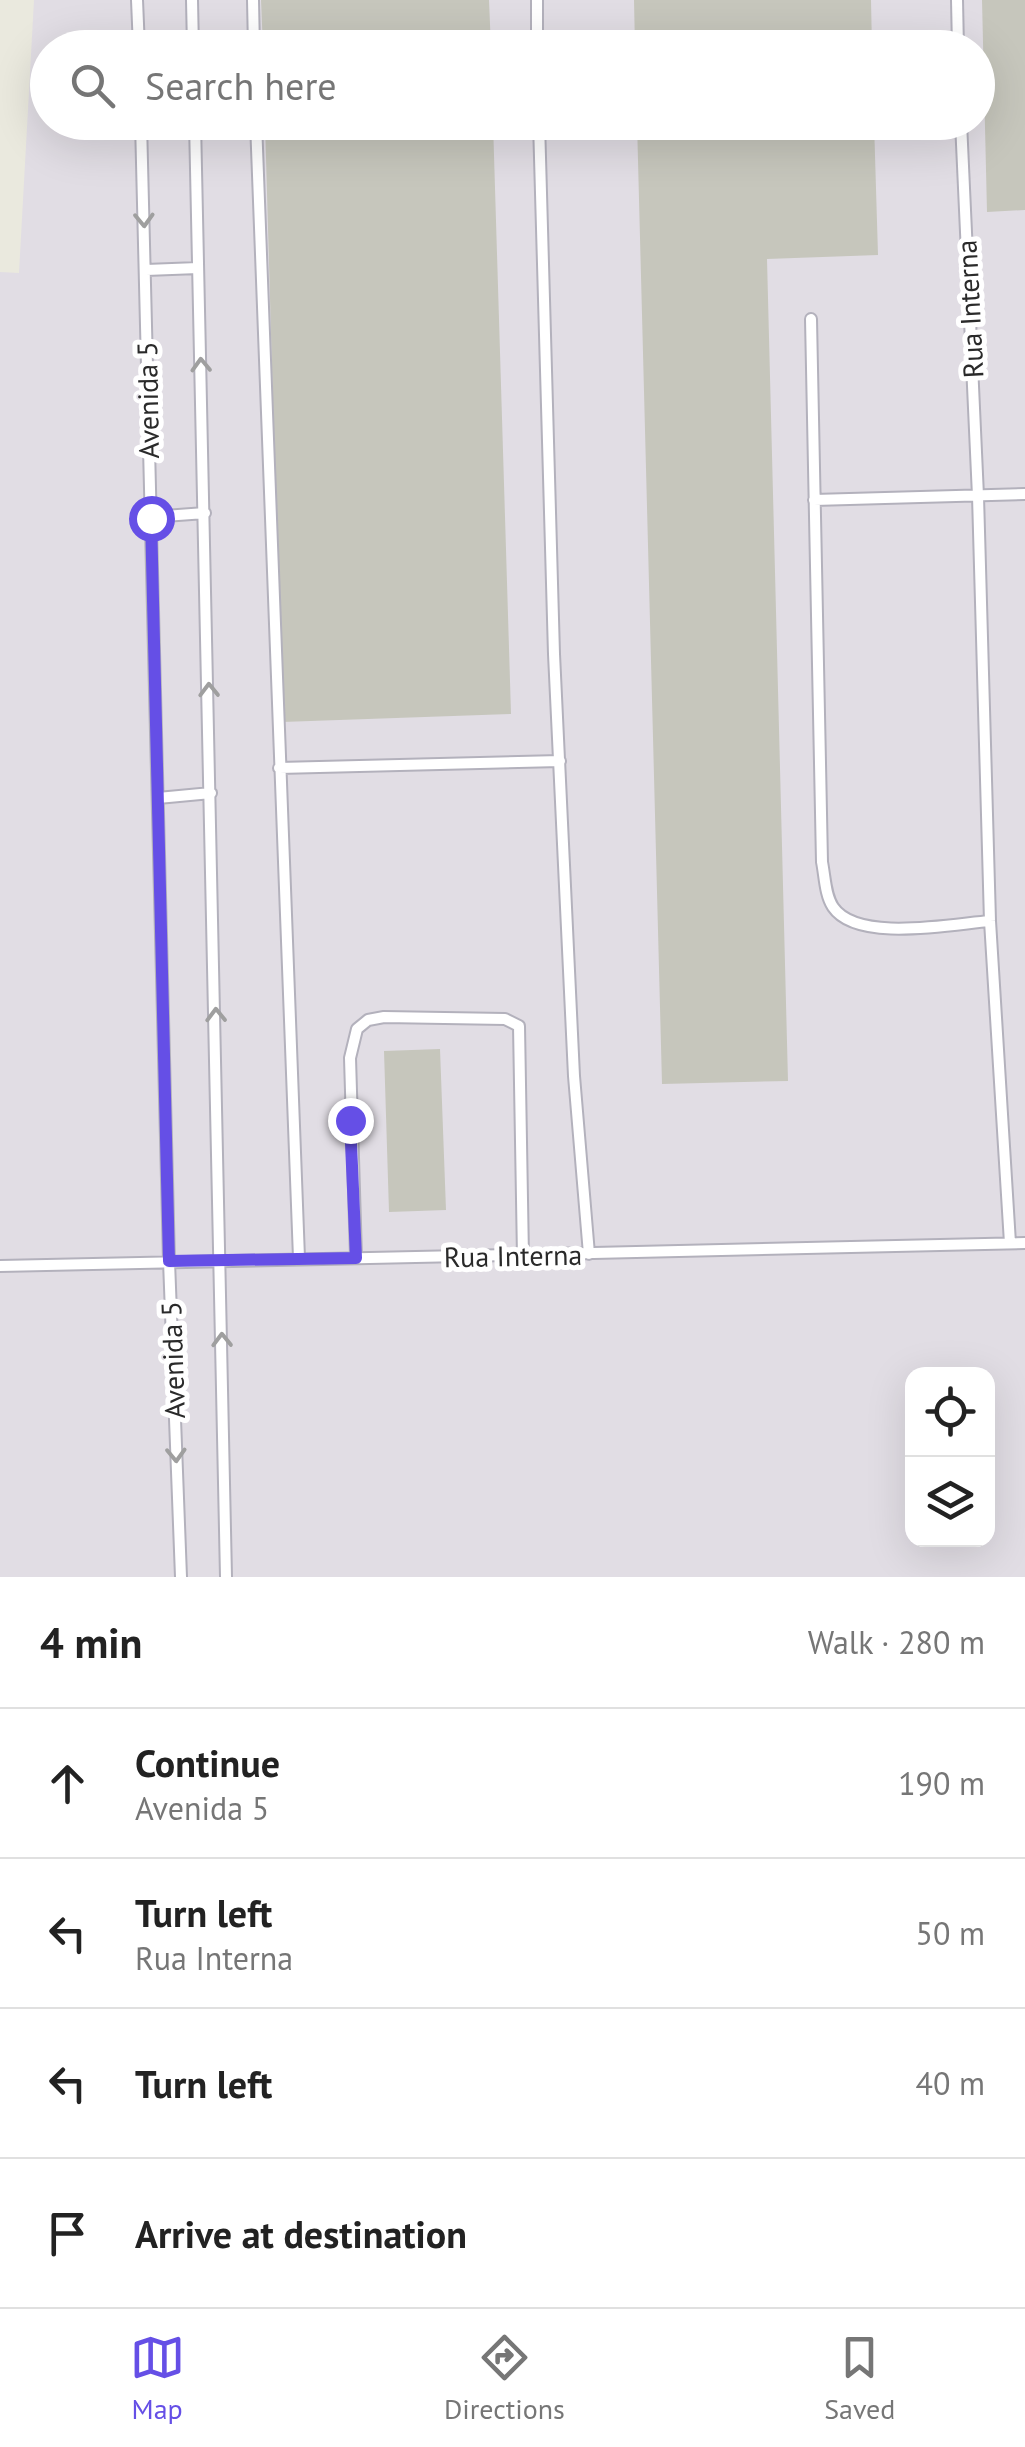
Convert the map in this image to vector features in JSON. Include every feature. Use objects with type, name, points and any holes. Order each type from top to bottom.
[{"type":"lane","points":[[137,0],[138,30]]},
{"type":"lane","points":[[192,0],[193,30]]},
{"type":"lane","points":[[252,0],[253,30]]},
{"type":"lane","points":[[536,0],[537,30]]},
{"type":"lane","points":[[956,0],[957,30]]},
{"type":"lane","name":"Avenida 5","points":[[142,140],[169,1261],[181,1577]]},
{"type":"lane","name":"Avenida 5","points":[[195,140],[226,1577]]},
{"type":"lane","points":[[257,140],[299,1258]]},
{"type":"lane","points":[[539,140],[575,1096],[589,1254]]},
{"type":"lane","name":"Rua Interna","points":[[962,140],[978,496],[990,922],[1010,1243]]},
{"type":"lane","points":[[146,270],[198,268]]},
{"type":"lane","points":[[811,318],[822,862],[828,897],[846,921],[866,928],[990,922]]},
{"type":"lane","points":[[814,500],[1025,494]]},
{"type":"lane","points":[[151,518],[205,513]]},
{"type":"lane","points":[[280,768],[560,760]]},
{"type":"lane","points":[[158,798],[212,793]]},
{"type":"lane","points":[[356,1258],[350,1058],[357,1029],[368,1020],[384,1018],[505,1019],[519,1026],[523,1257]]},
{"type":"lane","name":"Rua Interna","points":[[0,1266],[1025,1243]]},
{"type":"shaded area","points":[[34,0],[1025,0],[1025,1577],[0,1577],[0,272],[19,273],[30,73],[30,140],[995,140],[995,30],[32,30]]},
{"type":"building","points":[[261,0],[489,0],[490,30],[262,30]]},
{"type":"building","points":[[634,0],[871,0],[872,30],[635,30]]},
{"type":"building","points":[[982,0],[1025,0],[1025,210],[987,212],[985,140],[995,140],[995,30],[983,30]]},
{"type":"building","points":[[266,140],[494,140],[511,714],[282,722]]},
{"type":"building","points":[[637,140],[875,140],[878,255],[767,259],[788,1081],[662,1084]]},
{"type":"building","points":[[440,1049],[446,1210],[389,1212],[384,1051]]},
{"type":"route","points":[[151,518],[169,1261],[356,1258],[350,1120]]}]
